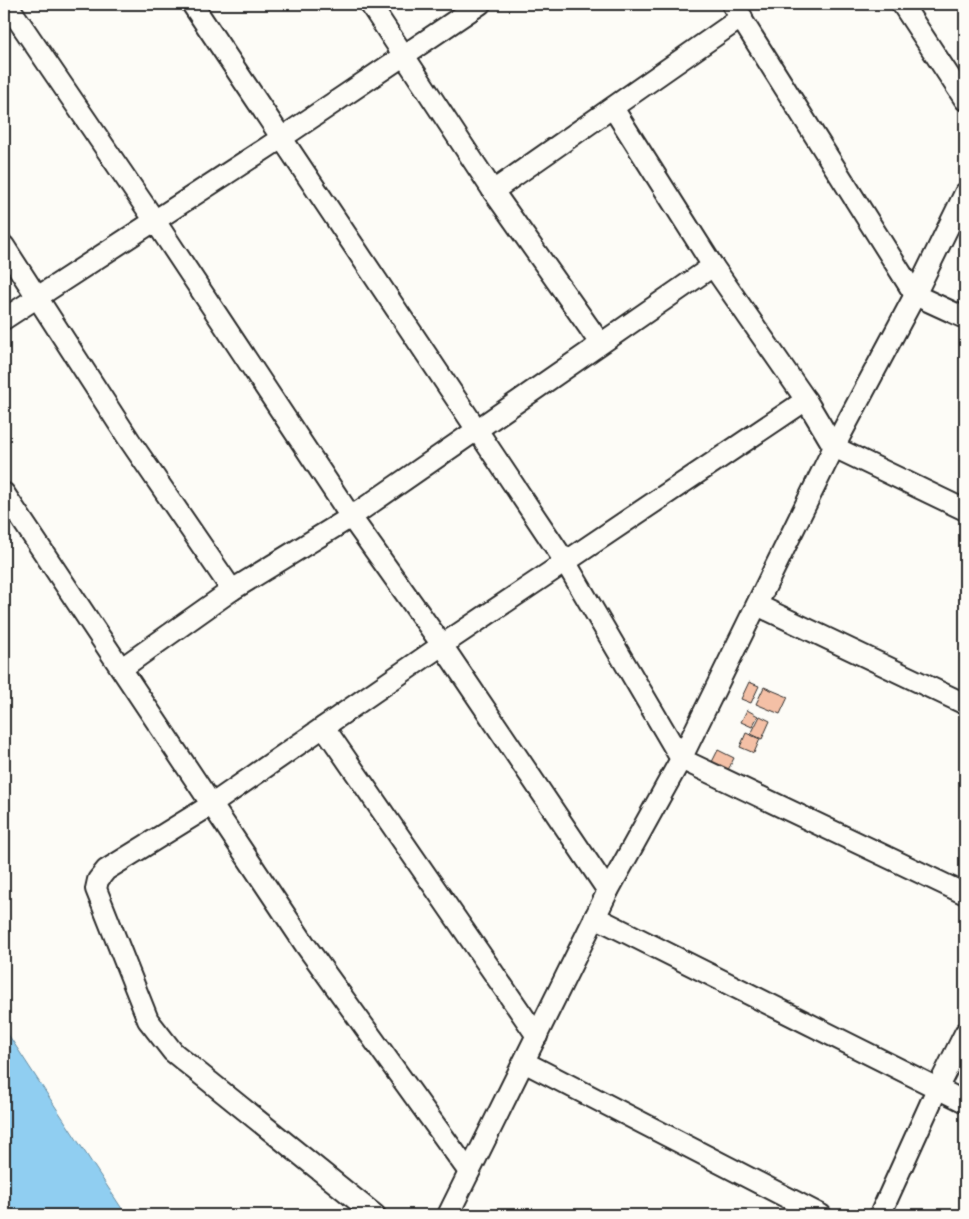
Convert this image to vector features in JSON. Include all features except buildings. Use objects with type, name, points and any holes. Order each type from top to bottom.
[{"type":"street","points":[[7,4],[155,221],[351,517],[442,645],[608,892]]},
{"type":"street","points":[[192,4],[283,137],[566,563],[680,759],[965,894]]},
{"type":"street","points":[[370,4],[493,191],[600,343]]},
{"type":"street","points":[[4,319],[283,137],[480,4]]},
{"type":"street","points":[[902,4],[965,100]]},
{"type":"street","points":[[493,191],[612,108],[737,10],[915,295],[965,318]]},
{"type":"street","points":[[612,108],[712,266],[806,400],[834,447],[965,510]]},
{"type":"street","points":[[448,1215],[608,892],[680,759],[834,447],[915,295],[965,192]]},
{"type":"street","points":[[4,246],[130,441],[232,590]]},
{"type":"street","points":[[122,668],[232,590],[351,517],[712,266]]},
{"type":"street","points":[[375,1215],[173,1052],[148,1020],[96,889],[98,880],[106,870],[212,805],[442,645],[806,400]]},
{"type":"street","points":[[4,493],[306,946],[469,1172]]},
{"type":"street","points":[[757,605],[965,704]]},
{"type":"street","points":[[324,727],[537,1036]]},
{"type":"street","points":[[596,917],[965,1102]]},
{"type":"street","points":[[880,1215],[937,1089],[965,1033]]},
{"type":"street","points":[[524,1062],[821,1215]]},
{"type":"water","points":[[4,1028],[126,1215],[4,1215]]}]
